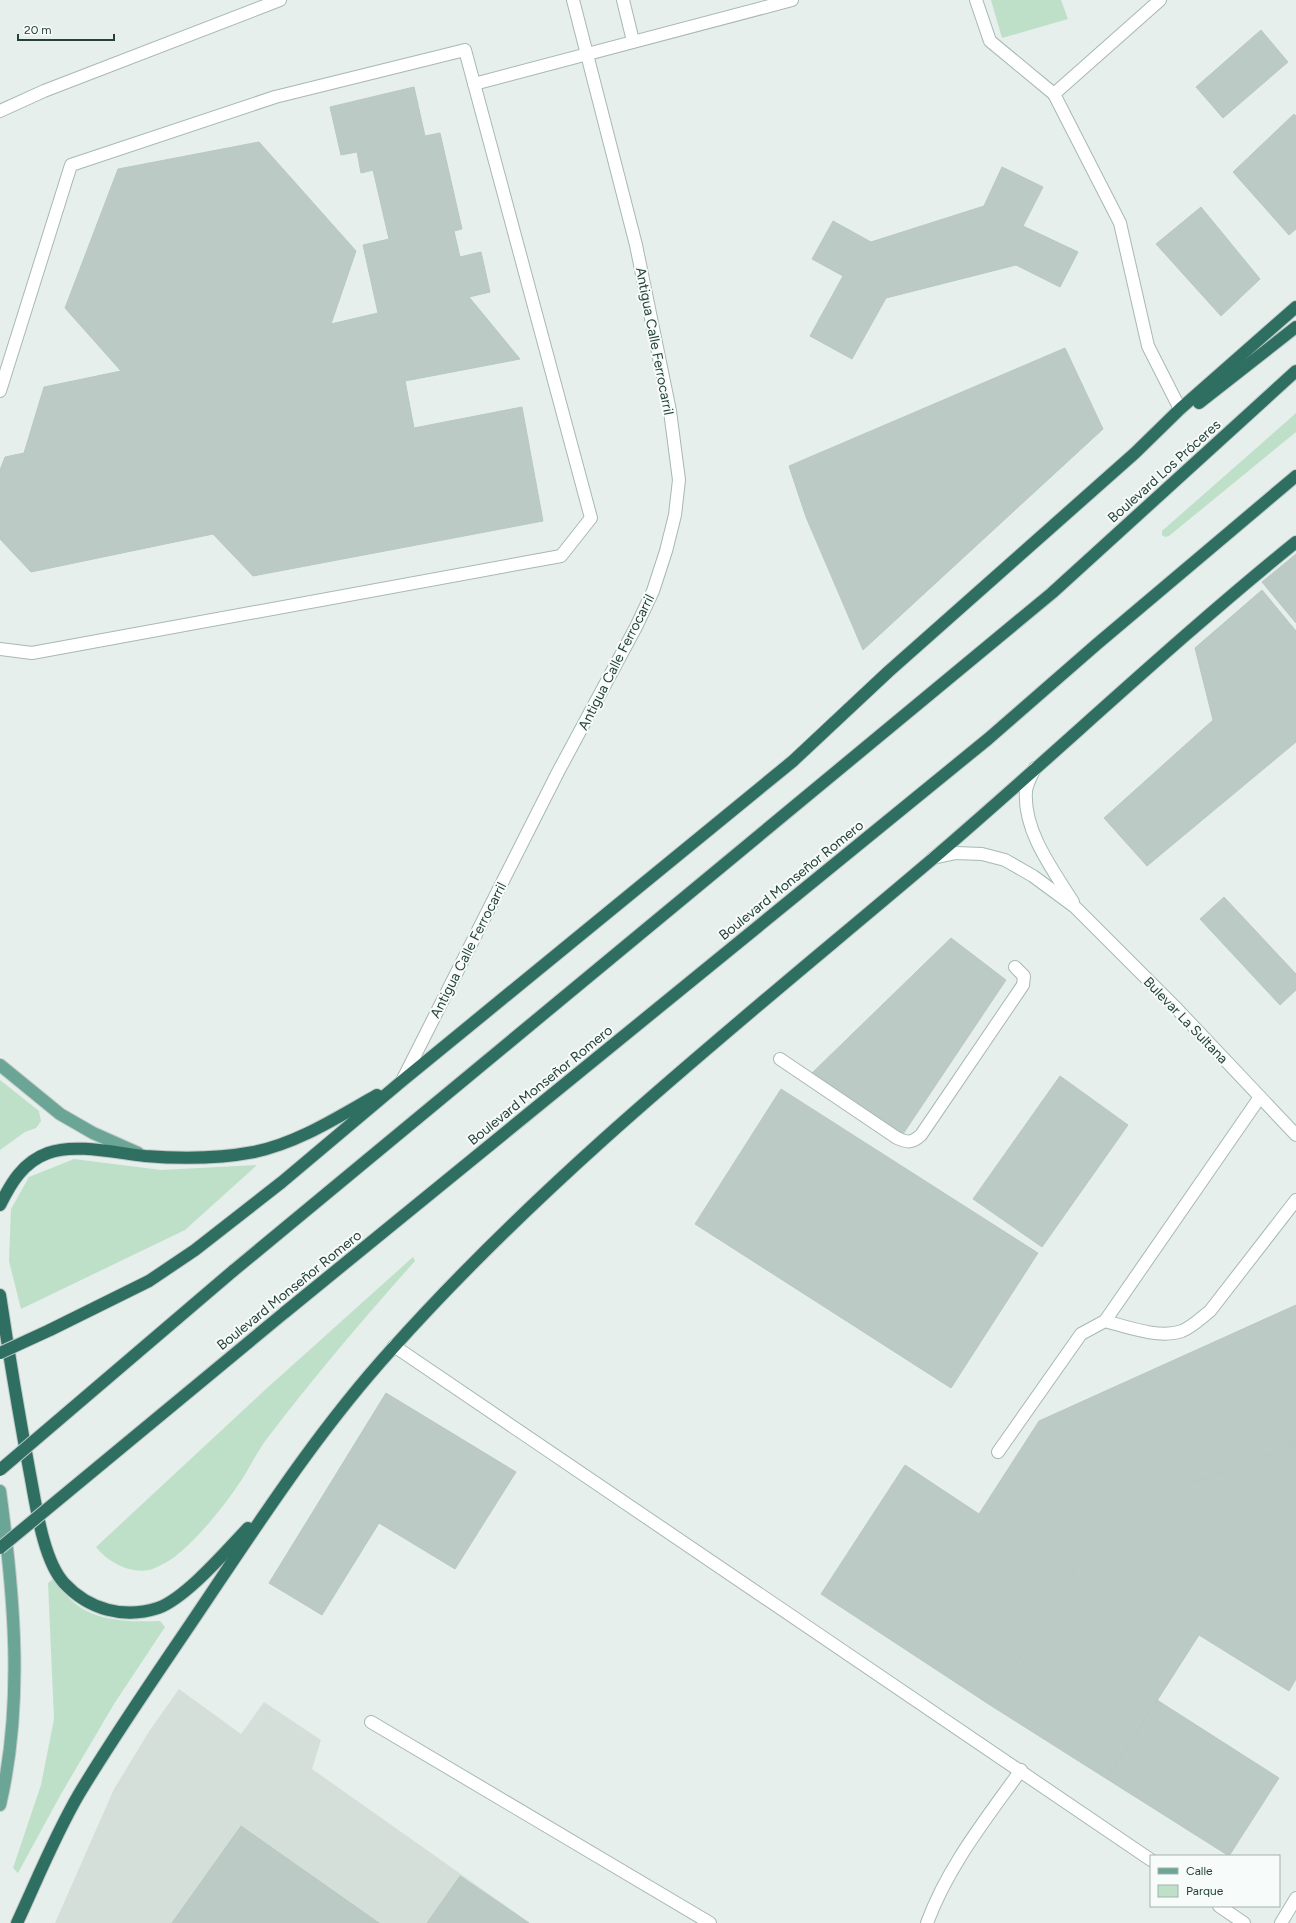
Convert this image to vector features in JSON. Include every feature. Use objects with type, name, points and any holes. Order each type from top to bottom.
[{"type":"highway","points":[[0,1353],[149,1281],[195,1250],[282,1182],[402,1081],[793,761],[894,667],[1135,453],[1180,409],[1296,307]]},
{"type":"highway","points":[[1135,453],[1296,327]]},
{"type":"highway","name":"Boulevard Los Próceres","points":[[0,1470],[232,1272],[1052,593],[1296,371]]},
{"type":"highway","name":"Boulevard Monseñor Romero","points":[[0,1548],[284,1313],[988,739],[1097,644],[1296,476]]},
{"type":"highway","points":[[1269,564],[1296,536]]},
{"type":"highway","points":[[17,1923],[77,1797],[140,1700],[298,1466],[359,1386],[394,1346],[512,1225],[636,1110],[934,858],[1035,768],[1296,542]]},
{"type":"highway","points":[[0,1205],[19,1172],[34,1160],[49,1152],[73,1148],[177,1158],[219,1157],[254,1152],[287,1143],[332,1121],[402,1081]]},
{"type":"highway","points":[[0,1295],[18,1408],[41,1529],[50,1559],[64,1583],[84,1600],[110,1612],[133,1613],[159,1608],[188,1589],[268,1509]]},
{"type":"main road","points":[[0,1065],[60,1114],[114,1143],[145,1156]]},
{"type":"main road","points":[[0,1491],[11,1582],[14,1678],[12,1724],[0,1805]]},
{"type":"street","points":[[0,111],[44,91],[280,0]]},
{"type":"street","name":"Antigua Calle Ferrocarril","points":[[402,1081],[558,772],[636,627],[653,591],[666,551],[675,515],[679,480],[670,411],[636,245],[573,0]]},
{"type":"street","points":[[623,0],[633,41]]},
{"type":"street","points":[[474,84],[792,0]]},
{"type":"street","points":[[976,0],[990,41],[1054,94],[1120,223],[1148,346],[1180,409]]},
{"type":"street","points":[[1054,94],[1160,0]]},
{"type":"street","points":[[0,391],[71,165],[275,97],[465,50],[591,518],[562,556],[32,653],[0,649]]},
{"type":"street","name":"Bulevar La Sultana","points":[[1035,768],[1026,790],[1032,829],[1049,863],[1076,907]]},
{"type":"street","name":"Bulevar La Sultana","points":[[934,858],[956,853],[982,854],[1005,860],[1033,876],[1076,907],[1296,1135]]},
{"type":"street","points":[[780,1059],[897,1138],[907,1143],[914,1141],[921,1135],[1023,984],[1024,976],[1015,967]]},
{"type":"street","points":[[998,1452],[1081,1334],[1105,1322],[1260,1097]]},
{"type":"street","points":[[1105,1322],[1148,1332],[1181,1331],[1197,1322],[1210,1311],[1296,1200]]},
{"type":"street","points":[[394,1346],[1021,1770],[1150,1859]]},
{"type":"street","points":[[371,1722],[710,1923]]},
{"type":"street","points":[[927,1923],[935,1902],[954,1865],[1021,1770]]},
{"type":"street","points":[[1281,1923],[1296,1898]]},
{"type":"street","points":[[1220,1907],[1244,1923]]},
{"type":"shaded area","points":[[179,1689],[241,1734],[264,1702],[321,1740],[312,1769],[530,1923],[55,1923],[114,1789],[150,1730]]},
{"type":"green space","points":[[991,0],[1061,0],[1068,19],[1002,38]]},
{"type":"green space","points":[[1296,413],[1296,432],[1169,536],[1165,537],[1162,535],[1162,531]]},
{"type":"green space","points":[[0,1080],[39,1111],[41,1121],[36,1128],[25,1132],[0,1150]]},
{"type":"green space","points":[[74,1159],[161,1170],[257,1165],[185,1230],[21,1309],[9,1261],[11,1209],[29,1177]]},
{"type":"green space","points":[[413,1257],[415,1261],[339,1349],[266,1440],[240,1482],[222,1507],[204,1529],[183,1550],[159,1566],[141,1571],[119,1565],[106,1557],[96,1547],[266,1389]]},
{"type":"green space","points":[[53,1579],[71,1600],[90,1613],[101,1617],[125,1621],[160,1621],[165,1627],[114,1704],[61,1794],[18,1873],[13,1868],[41,1785],[54,1719],[48,1583]]},
{"type":"building","points":[[1261,30],[1288,62],[1223,118],[1196,87]]},
{"type":"building","points":[[414,87],[425,136],[440,133],[462,229],[454,231],[460,257],[481,252],[490,292],[469,297],[520,359],[405,381],[414,428],[522,407],[543,521],[253,576],[213,534],[31,572],[0,539],[0,470],[5,457],[24,453],[44,387],[121,371],[65,308],[118,169],[259,142],[356,251],[331,324],[378,313],[363,245],[389,239],[373,170],[361,173],[357,152],[341,155],[330,107]]},
{"type":"building","points":[[1294,114],[1296,116],[1296,229],[1289,235],[1233,172]]},
{"type":"building","points":[[1002,167],[1043,187],[1023,226],[1078,252],[1060,287],[1016,265],[886,298],[852,359],[810,336],[843,276],[812,259],[833,221],[871,242],[984,206]]},
{"type":"building","points":[[1201,207],[1260,279],[1221,316],[1156,244]]},
{"type":"building","points":[[1065,348],[1103,429],[863,650],[806,517],[789,466]]},
{"type":"building","points":[[1296,554],[1296,623],[1262,582]]},
{"type":"building","points":[[1262,590],[1296,631],[1296,742],[1147,866],[1104,818],[1213,720],[1195,648]]},
{"type":"building","points":[[1224,897],[1296,974],[1296,990],[1280,1005],[1200,919]]},
{"type":"building","points":[[951,938],[1006,980],[903,1134],[811,1074]]},
{"type":"building","points":[[1060,1076],[1128,1125],[1042,1247],[973,1199]]},
{"type":"building","points":[[781,1089],[1038,1253],[951,1388],[695,1224]]},
{"type":"building","points":[[1296,1305],[1296,1444],[1109,1515],[990,1705],[821,1594],[905,1465],[979,1514],[1039,1421]]},
{"type":"building","points":[[386,1393],[516,1472],[455,1569],[379,1523],[322,1615],[269,1583]]},
{"type":"building","points":[[1296,1444],[1296,1679],[1289,1691],[1199,1635],[1107,1779],[990,1705],[1109,1515]]},
{"type":"building","points":[[1157,1700],[1279,1778],[1230,1855],[1107,1779]]},
{"type":"building","points":[[241,1826],[379,1923],[172,1923]]},
{"type":"building","points":[[460,1876],[529,1923],[427,1923]]}]
